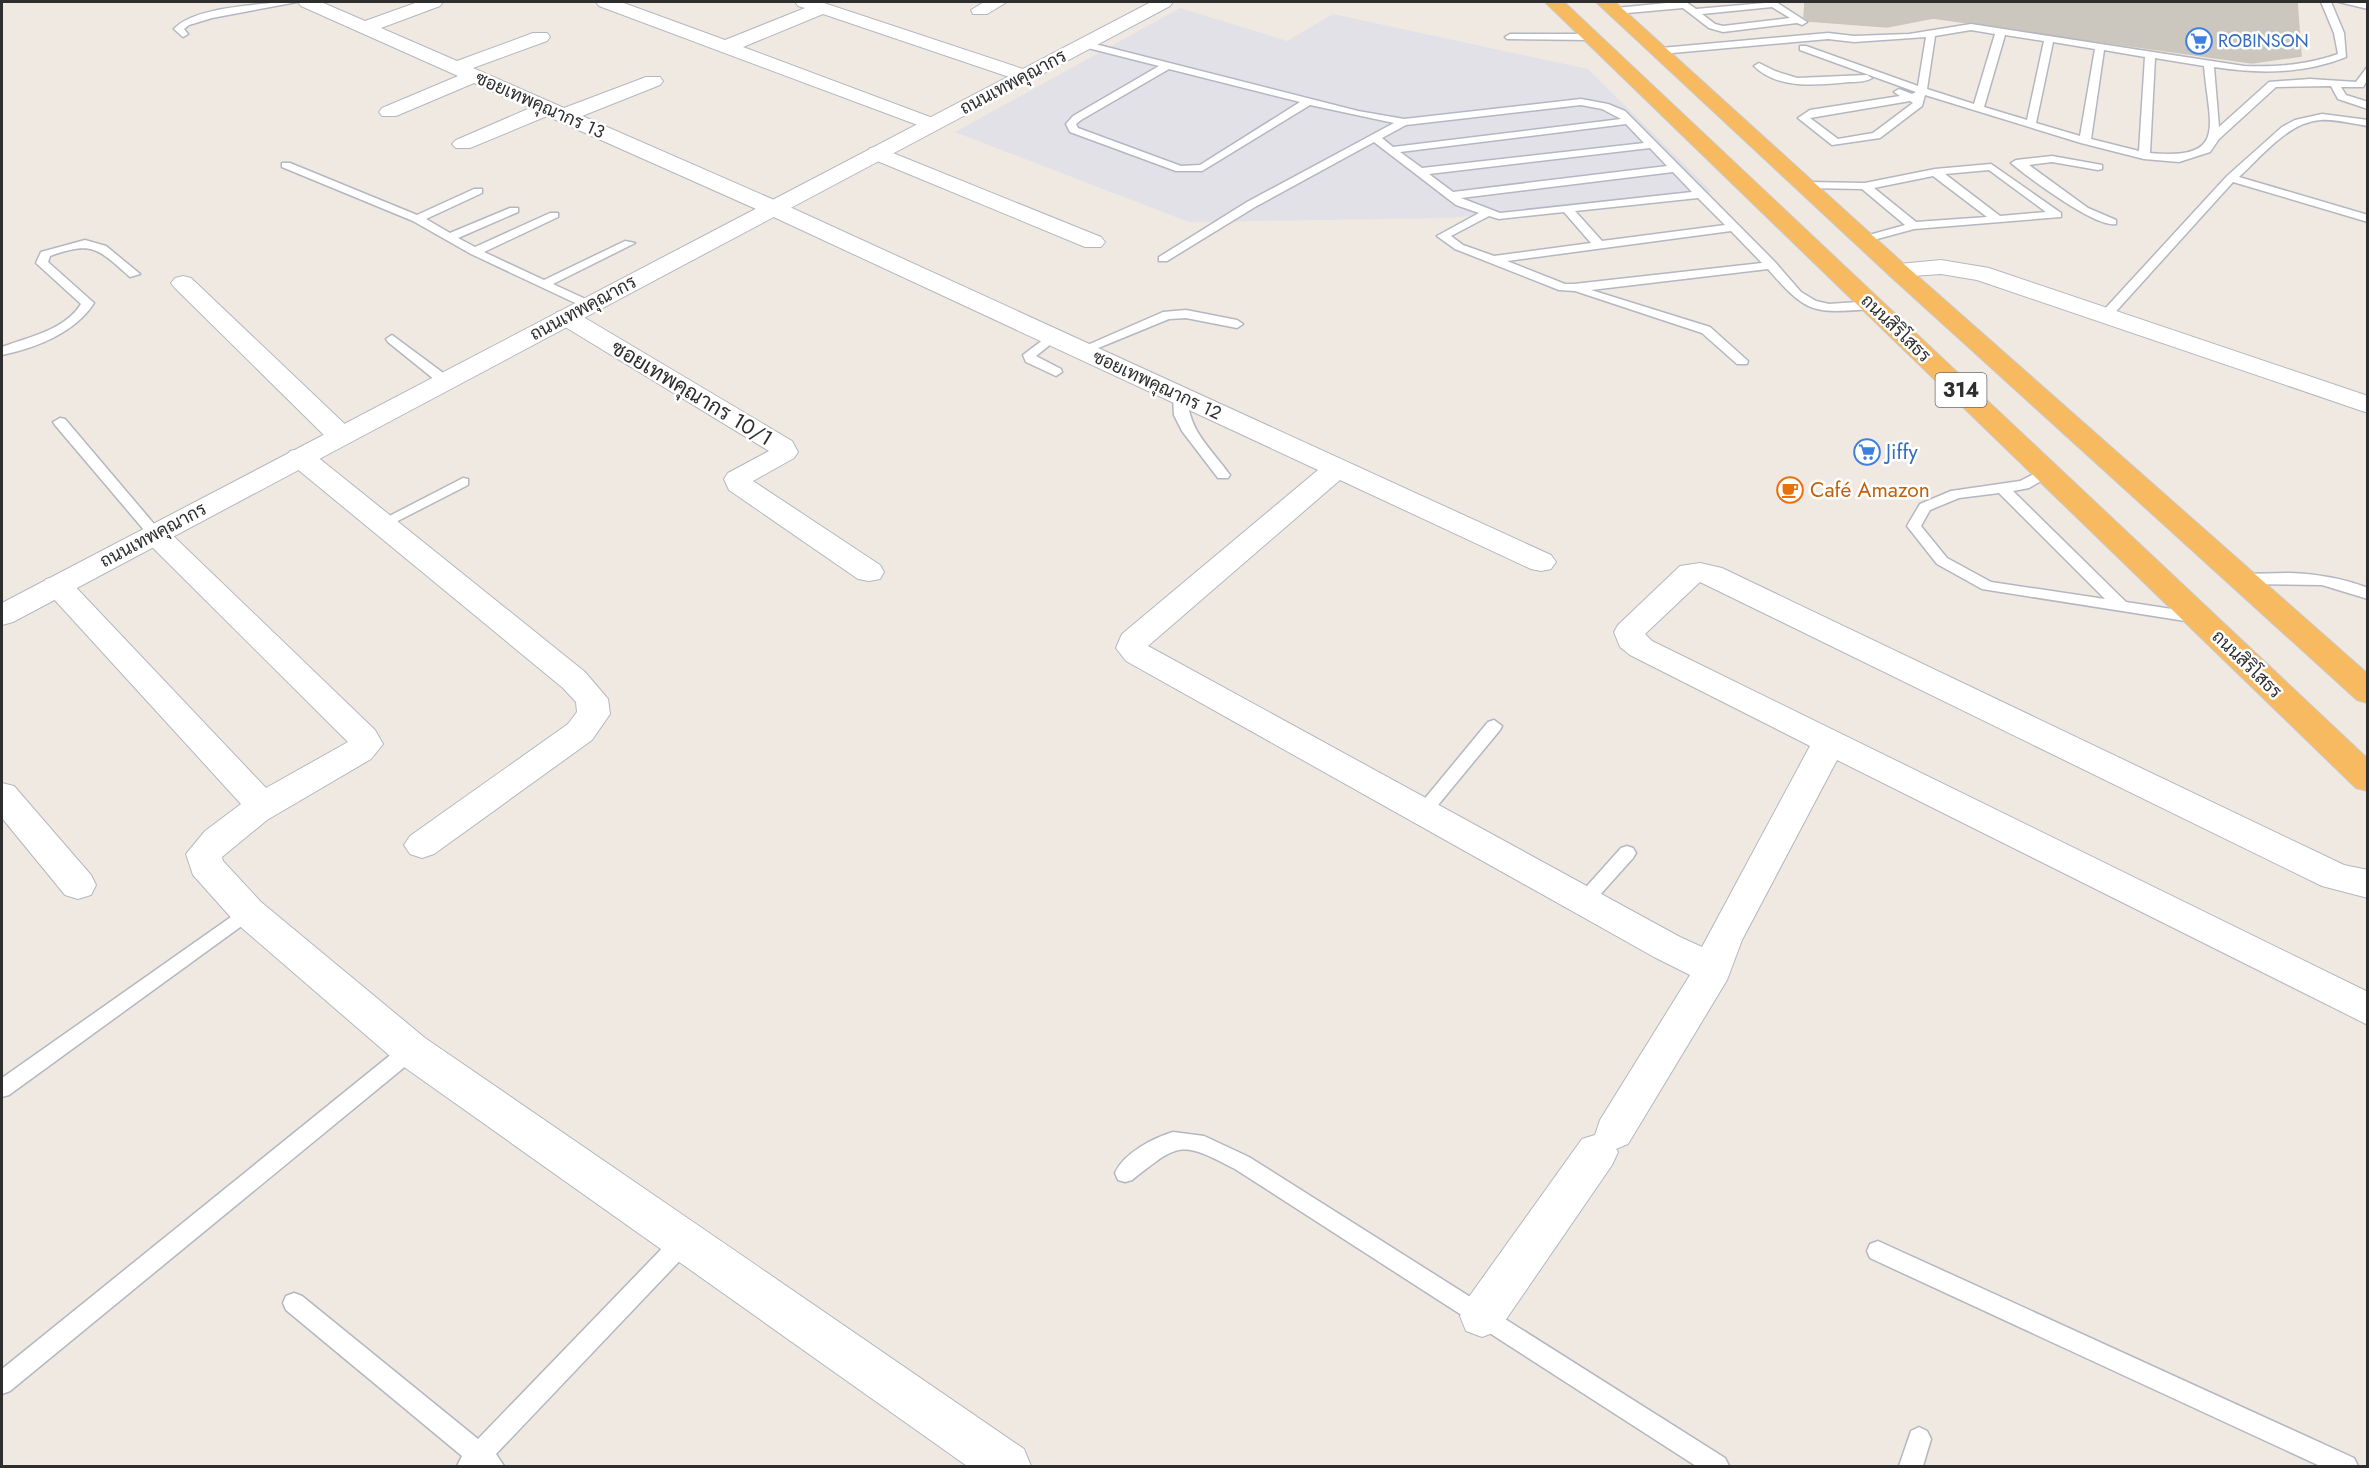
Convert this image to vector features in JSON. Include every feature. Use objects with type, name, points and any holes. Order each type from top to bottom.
[{"type":"highway","name":"ถนนสิริโสธร","points":[[1554,2],[2367,779]]},
{"type":"highway","name":"314","points":[[1610,6],[1866,239],[1897,270],[2241,579],[2363,684]]},
{"type":"street","name":"ซอยเทพคุณากร 13","points":[[307,2],[773,208]]},
{"type":"street","points":[[366,27],[434,2]]},
{"type":"street","points":[[605,2],[728,46],[931,124]]},
{"type":"street","points":[[804,2],[1025,75]]},
{"type":"street","points":[[980,10],[998,2]]},
{"type":"street","name":"ถนนเทพคุณากร","points":[[2,615],[1164,2]]},
{"type":"street","points":[[728,46],[822,8]]},
{"type":"street","points":[[389,112],[540,37]]},
{"type":"street","points":[[463,144],[653,81]]},
{"type":"street","points":[[878,153],[1092,242]]},
{"type":"street","name":"ซอยเทพคุณากร 12","points":[[773,208],[1541,562]]},
{"type":"street","points":[[1897,270],[1961,268],[2106,315],[2367,405]]},
{"type":"street","points":[[183,283],[341,436]]},
{"type":"street","name":"ซอยเทพคุณากร 10/1","points":[[577,311],[782,447],[784,452],[778,458],[744,474],[738,479],[739,484],[869,572]]},
{"type":"street","points":[[300,458],[574,680],[592,699],[594,714],[580,732],[422,845]]},
{"type":"street","points":[[1337,468],[1134,641],[1132,648],[1137,654],[1666,947],[1714,969]]},
{"type":"street","points":[[155,534],[363,738],[366,744],[359,751],[264,807],[214,842],[204,854],[206,866],[248,912],[411,1050],[1007,1467]]},
{"type":"street","points":[[2367,884],[2336,876],[1701,572],[1691,573],[1629,632],[1631,640],[1641,648],[2367,1010]]},
{"type":"street","points":[[57,586],[264,807]]},
{"type":"street","points":[[1482,1316],[1605,1142],[1714,969],[1723,940],[1830,741]]},
{"type":"street","points":[[2,795],[78,885]]},
{"type":"lane","points":[[183,34],[179,29],[194,20],[292,2]]},
{"type":"lane","points":[[1665,55],[1828,36],[1854,39],[1931,33],[1971,27],[2261,70],[2312,66],[2343,55],[2339,33],[2326,2]]},
{"type":"lane","points":[[2344,2],[2367,6]]},
{"type":"lane","points":[[1610,6],[1684,3],[1712,26],[1723,29],[1798,20]]},
{"type":"lane","points":[[1696,12],[1773,3],[1839,44]]},
{"type":"lane","points":[[1978,108],[2001,31]]},
{"type":"lane","points":[[1918,96],[1810,113],[1803,118],[1831,141],[1841,142],[1875,136],[1918,104],[1931,33]]},
{"type":"lane","points":[[1510,37],[1591,37]]},
{"type":"lane","points":[[1665,55],[1803,48],[1839,44],[1854,39]]},
{"type":"lane","points":[[2031,124],[2049,39]]},
{"type":"lane","points":[[1083,44],[1309,101],[1404,122],[1581,102],[1604,106],[1621,113],[1771,265],[1797,295],[1812,304],[1829,308],[1872,306]]},
{"type":"lane","points":[[2085,141],[2100,46]]},
{"type":"lane","points":[[1803,48],[1882,75],[1918,96]]},
{"type":"lane","points":[[2144,156],[2150,54]]},
{"type":"lane","points":[[2209,63],[2215,137]]},
{"type":"lane","points":[[1167,66],[1077,118],[1071,124],[1074,130],[1180,169],[1202,168],[1309,101]]},
{"type":"lane","points":[[1759,66],[1773,77],[1797,82],[1882,75]]},
{"type":"lane","points":[[1867,78],[1918,96],[1978,108],[2085,141],[2144,156],[2179,159],[2194,156],[2206,150],[2215,137],[2273,84],[2334,83],[2363,86],[2367,69]]},
{"type":"lane","points":[[2261,70],[2273,84]]},
{"type":"lane","points":[[2334,83],[2342,97],[2367,106]]},
{"type":"lane","points":[[2106,315],[2231,178],[2286,129],[2299,122],[2322,117],[2367,123]]},
{"type":"lane","points":[[1390,150],[1628,121]]},
{"type":"lane","points":[[1163,259],[1260,198],[1404,122]]},
{"type":"lane","points":[[1375,138],[1460,203],[1499,216],[1701,194]]},
{"type":"lane","points":[[1419,172],[1652,145]]},
{"type":"lane","points":[[1807,186],[1865,186],[1935,172],[2052,159],[2098,167]]},
{"type":"lane","points":[[2019,163],[2084,210],[2112,222]]},
{"type":"lane","points":[[286,165],[381,202],[417,219],[447,238],[544,284],[577,311]]},
{"type":"lane","points":[[1991,166],[2057,215]]},
{"type":"lane","points":[[1451,196],[1676,168]]},
{"type":"lane","points":[[1935,172],[1999,221]]},
{"type":"lane","points":[[2231,178],[2367,219]]},
{"type":"lane","points":[[1865,186],[1913,226]]},
{"type":"lane","points":[[417,219],[478,191]]},
{"type":"lane","points":[[447,238],[514,210]]},
{"type":"lane","points":[[1568,210],[1599,245]]},
{"type":"lane","points":[[1866,239],[1913,226],[1999,221],[2084,210]]},
{"type":"lane","points":[[1486,213],[1443,236],[1459,247],[1548,282],[1574,288],[1706,330],[1742,362]]},
{"type":"lane","points":[[476,252],[554,215]]},
{"type":"lane","points":[[1491,260],[1733,226]]},
{"type":"lane","points":[[2,351],[65,326],[83,315],[88,303],[42,263],[45,254],[81,242],[90,242],[101,246],[134,274]]},
{"type":"lane","points":[[544,284],[629,243]]},
{"type":"lane","points":[[1574,288],[1771,265]]},
{"type":"lane","points":[[1082,350],[1167,315],[1186,314],[1237,324]]},
{"type":"lane","points":[[1052,336],[1029,354],[1031,359],[1056,372]]},
{"type":"lane","points":[[392,339],[445,381]]},
{"type":"lane","points":[[1180,396],[1181,415],[1189,431],[1223,475]]},
{"type":"lane","points":[[60,422],[155,534]]},
{"type":"lane","points":[[2046,472],[2024,485],[1956,494],[1925,507],[1914,526],[1942,561],[1988,586],[2199,618]]},
{"type":"lane","points":[[381,524],[463,482]]},
{"type":"lane","points":[[2002,488],[2122,607]]},
{"type":"lane","points":[[2241,579],[2324,580],[2353,587],[2367,594]]},
{"type":"lane","points":[[1423,812],[1494,726]]},
{"type":"lane","points":[[1584,901],[1627,853]]},
{"type":"lane","points":[[2,1089],[248,912]]},
{"type":"lane","points":[[2,1383],[411,1050]]},
{"type":"lane","points":[[1125,1173],[1164,1143],[1189,1142],[1210,1147],[1242,1163],[1718,1467]]},
{"type":"lane","points":[[294,1303],[480,1463],[683,1242]]},
{"type":"lane","points":[[1878,1251],[2346,1467]]},
{"type":"lane","points":[[1911,1467],[1919,1439]]},
{"type":"shaded area","points":[[1180,8],[1287,41],[1333,14],[1588,69],[1712,192],[1449,218],[1189,222],[955,132]]},
{"type":"building","name":"ROBINSON","points":[[1805,2],[2297,2],[2301,56],[2252,63],[1933,18],[1887,27],[1809,21],[1804,17]]},
{"type":"place","name":"ROBINSON","points":[[2199,41]]},
{"type":"place","name":"Jiffy","points":[[1867,452]]},
{"type":"place","name":"Café Amazon","points":[[1790,490]]}]
